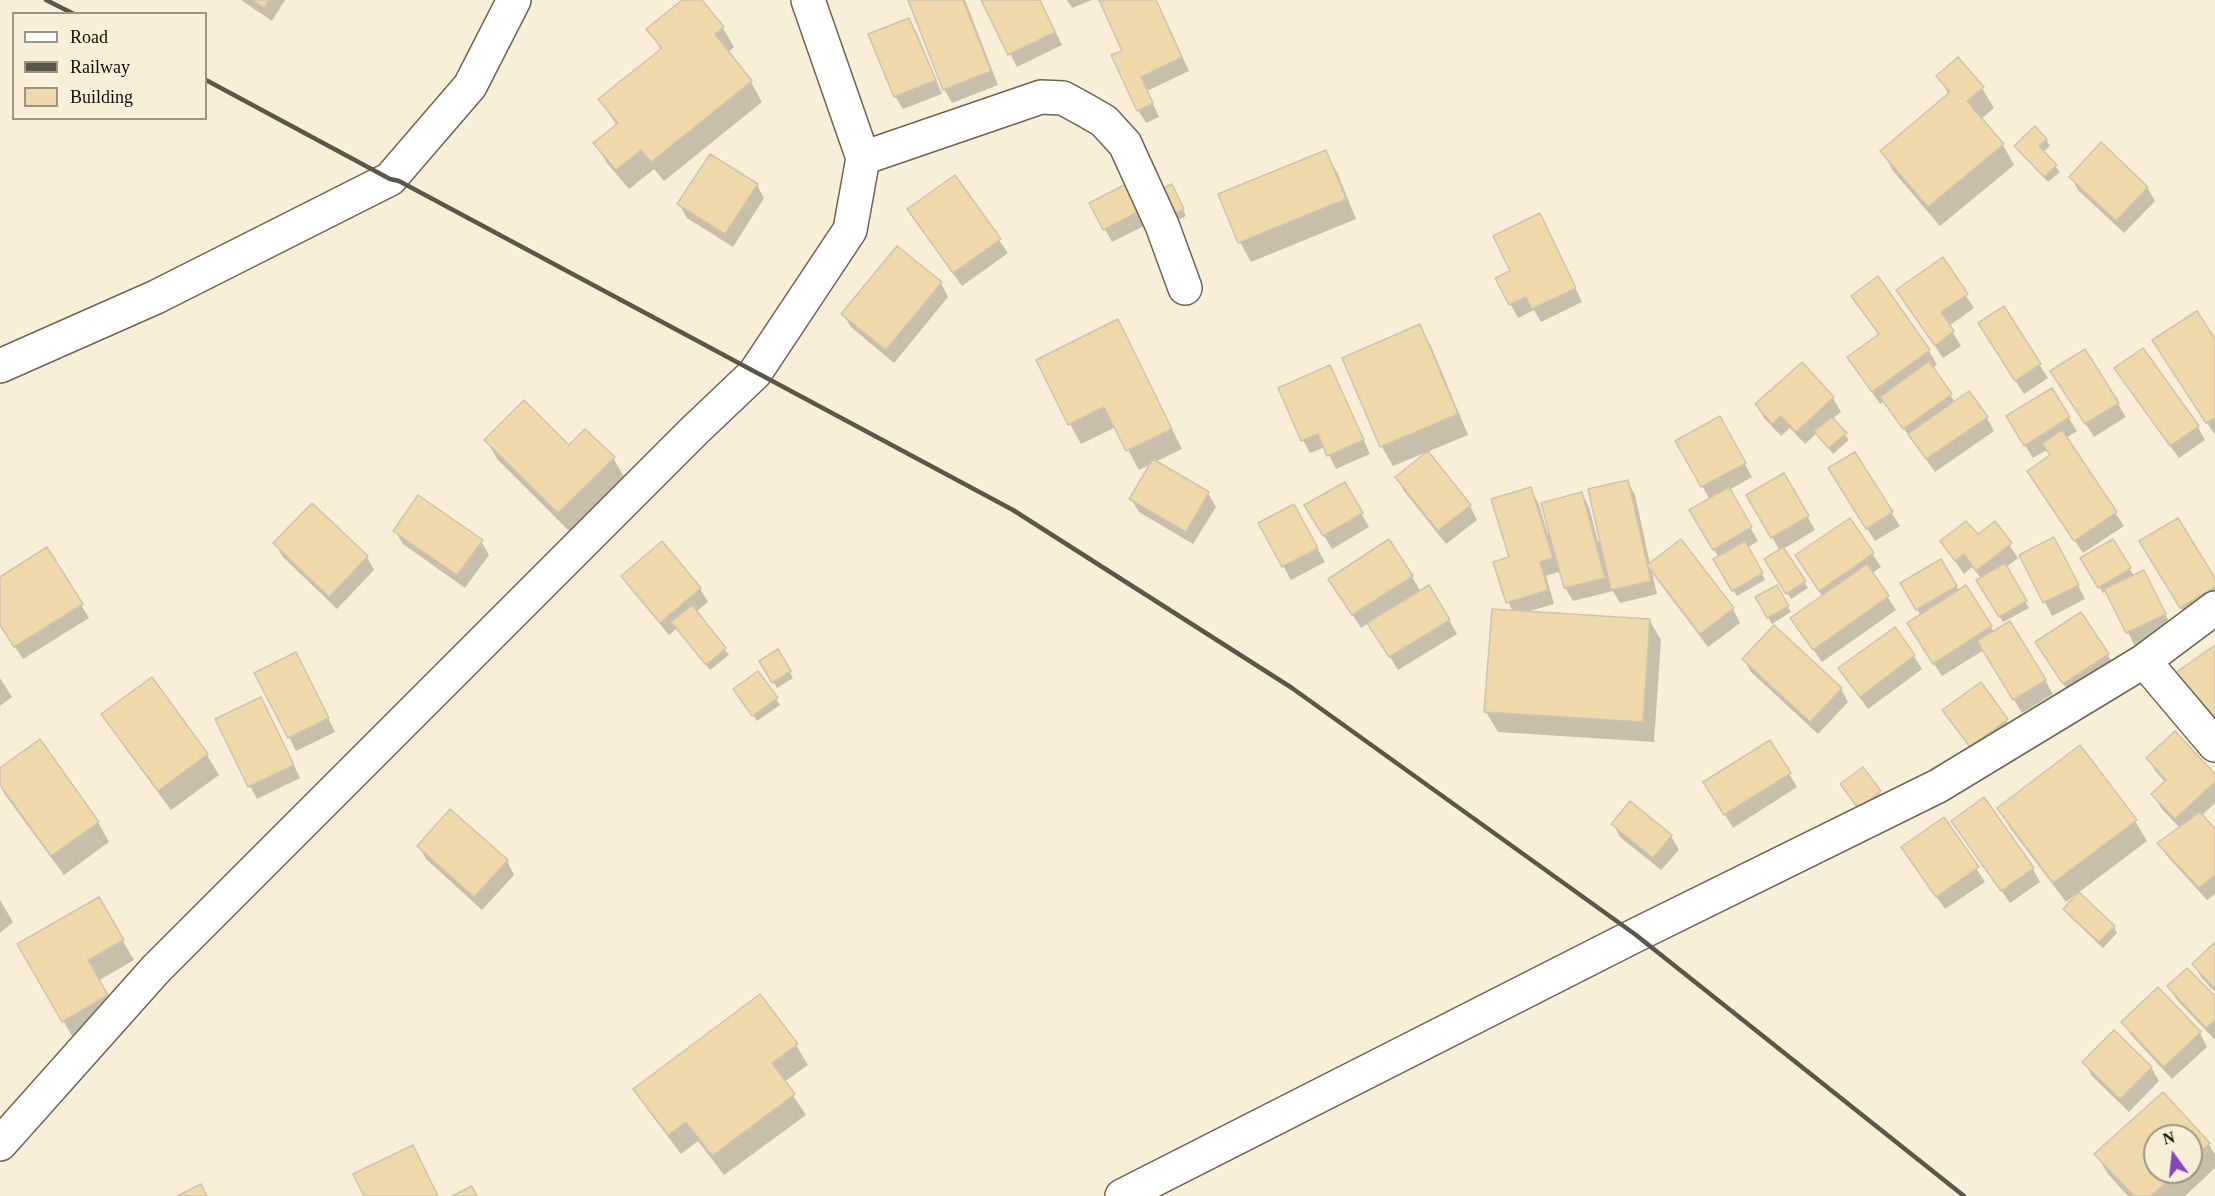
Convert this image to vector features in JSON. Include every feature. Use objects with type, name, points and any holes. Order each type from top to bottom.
[{"type":"street","points":[[0,366],[156,297],[390,179],[470,86],[514,0]]},
{"type":"street","points":[[0,1144],[156,969],[694,431],[755,373],[850,230],[863,158],[808,0]]},
{"type":"street","points":[[863,158],[1041,97],[1063,98],[1104,121],[1125,144],[1162,225],[1185,288]]},
{"type":"street","points":[[1122,1196],[1636,935],[1938,786],[2144,661],[2215,608]]},
{"type":"street","points":[[2144,661],[2215,745]]},
{"type":"building","points":[[252,0],[269,0],[264,8]]},
{"type":"building","points":[[682,0],[702,0],[724,27],[715,34],[752,81],[651,162],[641,150],[616,170],[593,143],[618,123],[598,99],[662,48],[646,29]]},
{"type":"building","points":[[908,0],[963,0],[991,71],[943,90]]},
{"type":"building","points":[[981,0],[1040,0],[1055,32],[1008,55]]},
{"type":"building","points":[[1099,0],[1156,0],[1182,57],[1141,77],[1153,103],[1137,111],[1111,55],[1122,51]]},
{"type":"building","points":[[909,18],[936,80],[894,97],[868,34]]},
{"type":"building","points":[[1958,57],[1984,87],[1967,101],[2004,144],[1928,207],[1880,151],[1950,92],[1936,76]]},
{"type":"building","points":[[2035,126],[2047,139],[2039,146],[2057,165],[2044,177],[2014,146]]},
{"type":"building","points":[[2101,142],[2148,187],[2116,221],[2069,177]]},
{"type":"building","points":[[1326,150],[1346,199],[1238,243],[1218,194]]},
{"type":"building","points":[[710,154],[758,184],[725,234],[677,204]]},
{"type":"building","points":[[955,175],[1001,239],[953,273],[907,209]]},
{"type":"building","points":[[1134,180],[1148,207],[1103,230],[1089,203]]},
{"type":"building","points":[[1172,184],[1184,209],[1166,218],[1154,193]]},
{"type":"building","points":[[1540,213],[1576,288],[1532,309],[1526,297],[1509,305],[1495,278],[1510,271],[1493,236]]},
{"type":"building","points":[[897,246],[942,282],[886,350],[841,314]]},
{"type":"building","points":[[1943,257],[1968,294],[1941,312],[1954,331],[1935,346],[1896,290]]},
{"type":"building","points":[[1878,276],[1930,350],[1872,392],[1847,357],[1879,334],[1851,296]]},
{"type":"building","points":[[2004,306],[2041,364],[2015,381],[1978,323]]},
{"type":"building","points":[[2197,311],[2215,339],[2215,418],[2206,423],[2152,340]]},
{"type":"building","points":[[1118,319],[1172,429],[1126,451],[1104,407],[1068,425],[1036,360]]},
{"type":"building","points":[[1420,324],[1458,414],[1380,447],[1342,358]]},
{"type":"building","points":[[2143,348],[2199,426],[2170,446],[2114,368]]},
{"type":"building","points":[[2085,349],[2119,403],[2085,424],[2050,371]]},
{"type":"building","points":[[1929,361],[1952,394],[1903,429],[1880,397]]},
{"type":"building","points":[[1802,362],[1834,397],[1796,432],[1781,416],[1772,424],[1755,404]]},
{"type":"building","points":[[1330,365],[1364,440],[1327,456],[1318,434],[1301,441],[1278,388]]},
{"type":"building","points":[[2052,388],[2070,417],[2024,446],[2006,416]]},
{"type":"building","points":[[1969,391],[1988,417],[1926,459],[1908,434]]},
{"type":"building","points":[[524,400],[569,445],[585,429],[615,457],[558,513],[484,440]]},
{"type":"building","points":[[1720,416],[1746,463],[1701,487],[1675,441]]},
{"type":"building","points":[[1832,417],[1847,433],[1828,448],[1814,431]]},
{"type":"building","points":[[2062,430],[2117,512],[2074,541],[2027,471],[2050,455],[2042,444]]},
{"type":"building","points":[[1428,451],[1471,505],[1438,531],[1395,477]]},
{"type":"building","points":[[1855,452],[1893,512],[1866,529],[1828,468]]},
{"type":"building","points":[[1153,459],[1209,492],[1186,532],[1129,499]]},
{"type":"building","points":[[1784,473],[1809,516],[1771,538],[1746,495]]},
{"type":"building","points":[[1628,480],[1651,581],[1611,590],[1588,489]]},
{"type":"building","points":[[1345,482],[1363,513],[1323,536],[1304,505]]},
{"type":"building","points":[[1531,487],[1553,558],[1540,562],[1548,590],[1506,603],[1493,562],[1509,557],[1491,499]]},
{"type":"building","points":[[1729,487],[1752,527],[1713,550],[1689,510]]},
{"type":"building","points":[[1582,492],[1605,578],[1564,588],[1541,503]]},
{"type":"building","points":[[418,495],[483,540],[457,575],[393,531]]},
{"type":"building","points":[[312,503],[368,556],[329,597],[273,543]]},
{"type":"building","points":[[1294,504],[1318,548],[1282,567],[1258,523]]},
{"type":"building","points":[[1850,518],[1874,553],[1819,591],[1795,555]]},
{"type":"building","points":[[2178,518],[2215,578],[2215,587],[2180,608],[2139,541]]},
{"type":"building","points":[[1966,521],[1978,534],[1995,521],[2012,543],[1976,571],[1964,554],[1955,561],[1940,541]]},
{"type":"building","points":[[2054,537],[2079,585],[2043,603],[2019,555]]},
{"type":"building","points":[[1389,539],[1413,576],[1352,615],[1328,579]]},
{"type":"building","points":[[1681,539],[1734,608],[1700,634],[1647,565]]},
{"type":"building","points":[[2113,539],[2131,568],[2098,588],[2080,558]]},
{"type":"building","points":[[662,541],[701,588],[660,623],[621,576]]},
{"type":"building","points":[[1745,541],[1763,573],[1732,591],[1713,559]]},
{"type":"building","points":[[47,547],[83,604],[14,647],[0,625],[0,577]]},
{"type":"building","points":[[1783,547],[1806,581],[1786,594],[1764,559]]},
{"type":"building","points":[[1941,559],[1957,586],[1916,610],[1900,583]]},
{"type":"building","points":[[2005,563],[2027,601],[1999,617],[1976,580]]},
{"type":"building","points":[[1867,564],[1889,596],[1813,650],[1790,618]]},
{"type":"building","points":[[2144,570],[2166,614],[2126,633],[2104,589]]},
{"type":"building","points":[[1429,585],[1450,620],[1389,657],[1367,623]]},
{"type":"building","points":[[1777,585],[1789,606],[1767,618],[1755,597]]},
{"type":"building","points":[[1966,585],[1992,626],[1933,664],[1907,623]]},
{"type":"building","points":[[692,605],[726,648],[706,665],[671,622]]},
{"type":"building","points":[[1492,609],[1650,619],[1643,722],[1484,712]]},
{"type":"building","points":[[2081,612],[2109,654],[2063,684],[2035,642]]},
{"type":"building","points":[[2010,621],[2046,680],[2013,700],[1977,641]]},
{"type":"building","points":[[1774,625],[1842,688],[1810,722],[1742,659]]},
{"type":"building","points":[[1895,627],[1915,655],[1860,697],[1838,668]]},
{"type":"building","points":[[2215,645],[2215,730],[2175,673]]},
{"type":"building","points":[[778,649],[791,671],[772,683],[759,661]]},
{"type":"building","points":[[296,652],[329,718],[288,738],[254,673]]},
{"type":"building","points":[[758,671],[778,698],[752,716],[733,689]]},
{"type":"building","points":[[152,677],[208,754],[158,791],[101,714]]},
{"type":"building","points":[[1981,682],[2008,719],[1970,747],[1942,710]]},
{"type":"building","points":[[261,697],[294,765],[248,787],[215,719]]},
{"type":"building","points":[[2175,731],[2215,774],[2215,782],[2175,819],[2151,794],[2166,780],[2146,758]]},
{"type":"building","points":[[40,739],[99,822],[51,856],[0,785],[0,768]]},
{"type":"building","points":[[1770,740],[1791,773],[1724,815],[1703,782]]},
{"type":"building","points":[[2080,745],[2137,820],[2053,883],[1997,808]]},
{"type":"building","points":[[1863,767],[1881,791],[1859,809],[1840,784]]},
{"type":"building","points":[[1984,797],[2034,868],[2001,891],[1951,821]]},
{"type":"building","points":[[1630,801],[1672,835],[1653,858],[1611,824]]},
{"type":"building","points":[[450,809],[508,860],[474,897],[417,846]]},
{"type":"building","points":[[2200,812],[2215,829],[2215,875],[2199,888],[2157,843]]},
{"type":"building","points":[[1944,817],[1979,867],[1936,897],[1901,847]]},
{"type":"building","points":[[2079,892],[2115,926],[2099,942],[2063,909]]},
{"type":"building","points":[[99,897],[124,940],[88,960],[108,995],[62,1022],[17,944]]},
{"type":"building","points":[[2215,942],[2215,989],[2192,964]]},
{"type":"building","points":[[2187,968],[2215,996],[2215,1020],[2206,1028],[2167,986]]},
{"type":"building","points":[[2158,987],[2201,1032],[2164,1067],[2121,1022]]},
{"type":"building","points":[[760,994],[798,1044],[772,1063],[795,1094],[712,1156],[686,1122],[668,1135],[633,1089]]},
{"type":"building","points":[[2114,1030],[2152,1067],[2120,1099],[2082,1062]]},
{"type":"building","points":[[2163,1092],[2192,1124],[2143,1124],[2143,1184],[2164,1184],[2151,1196],[2134,1196],[2094,1154]]},
{"type":"building","points":[[2203,1135],[2210,1143],[2203,1149]]},
{"type":"building","points":[[413,1145],[438,1196],[364,1196],[353,1174]]},
{"type":"building","points":[[201,1184],[207,1196],[177,1196]]},
{"type":"building","points":[[472,1186],[477,1196],[452,1196]]},
{"type":"railway","points":[[46,0],[70,12]]},
{"type":"railway","points":[[207,81],[1013,510],[1292,688],[1636,935],[1964,1196]]}]
